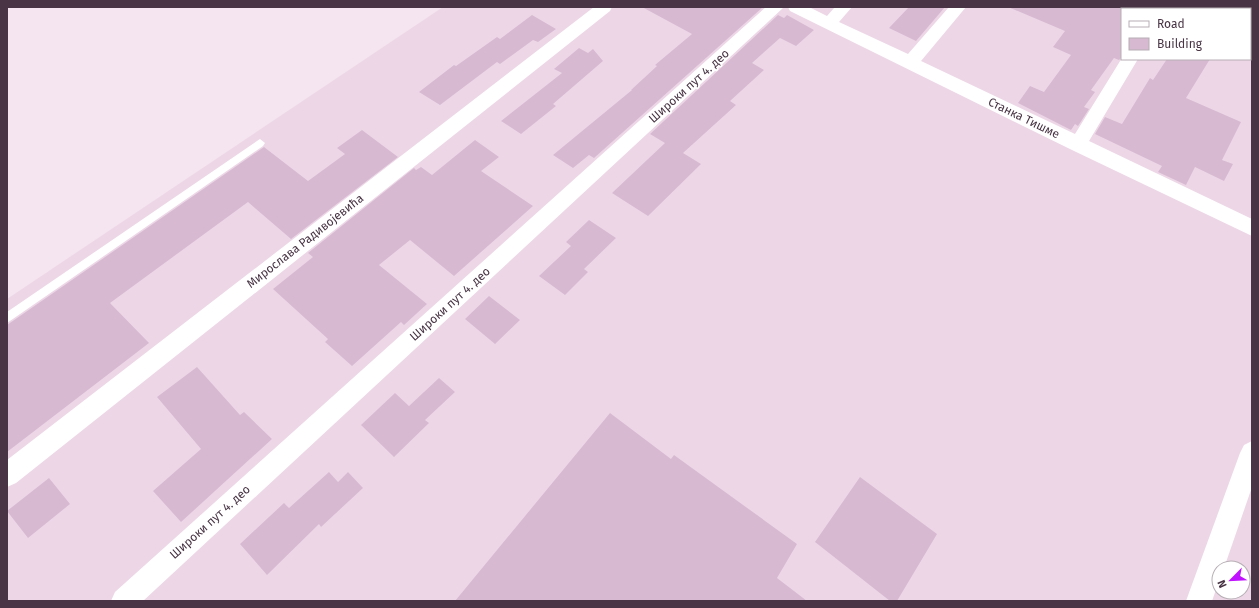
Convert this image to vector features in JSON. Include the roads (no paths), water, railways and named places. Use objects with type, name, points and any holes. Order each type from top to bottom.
[{"type":"street","name":"Мирослава Радивојевића","points":[[7,475],[604,7]]},
{"type":"street","name":"Широки пут 4. део","points":[[124,601],[776,7]]},
{"type":"street","name":"Станка Тишме","points":[[796,7],[1252,228]]},
{"type":"street","points":[[829,23],[844,7]]},
{"type":"street","points":[[910,62],[958,7]]},
{"type":"street","points":[[1078,145],[1129,60]]},
{"type":"street","points":[[1199,601],[1252,453]]},
{"type":"lane","points":[[7,318],[260,143]]}]
